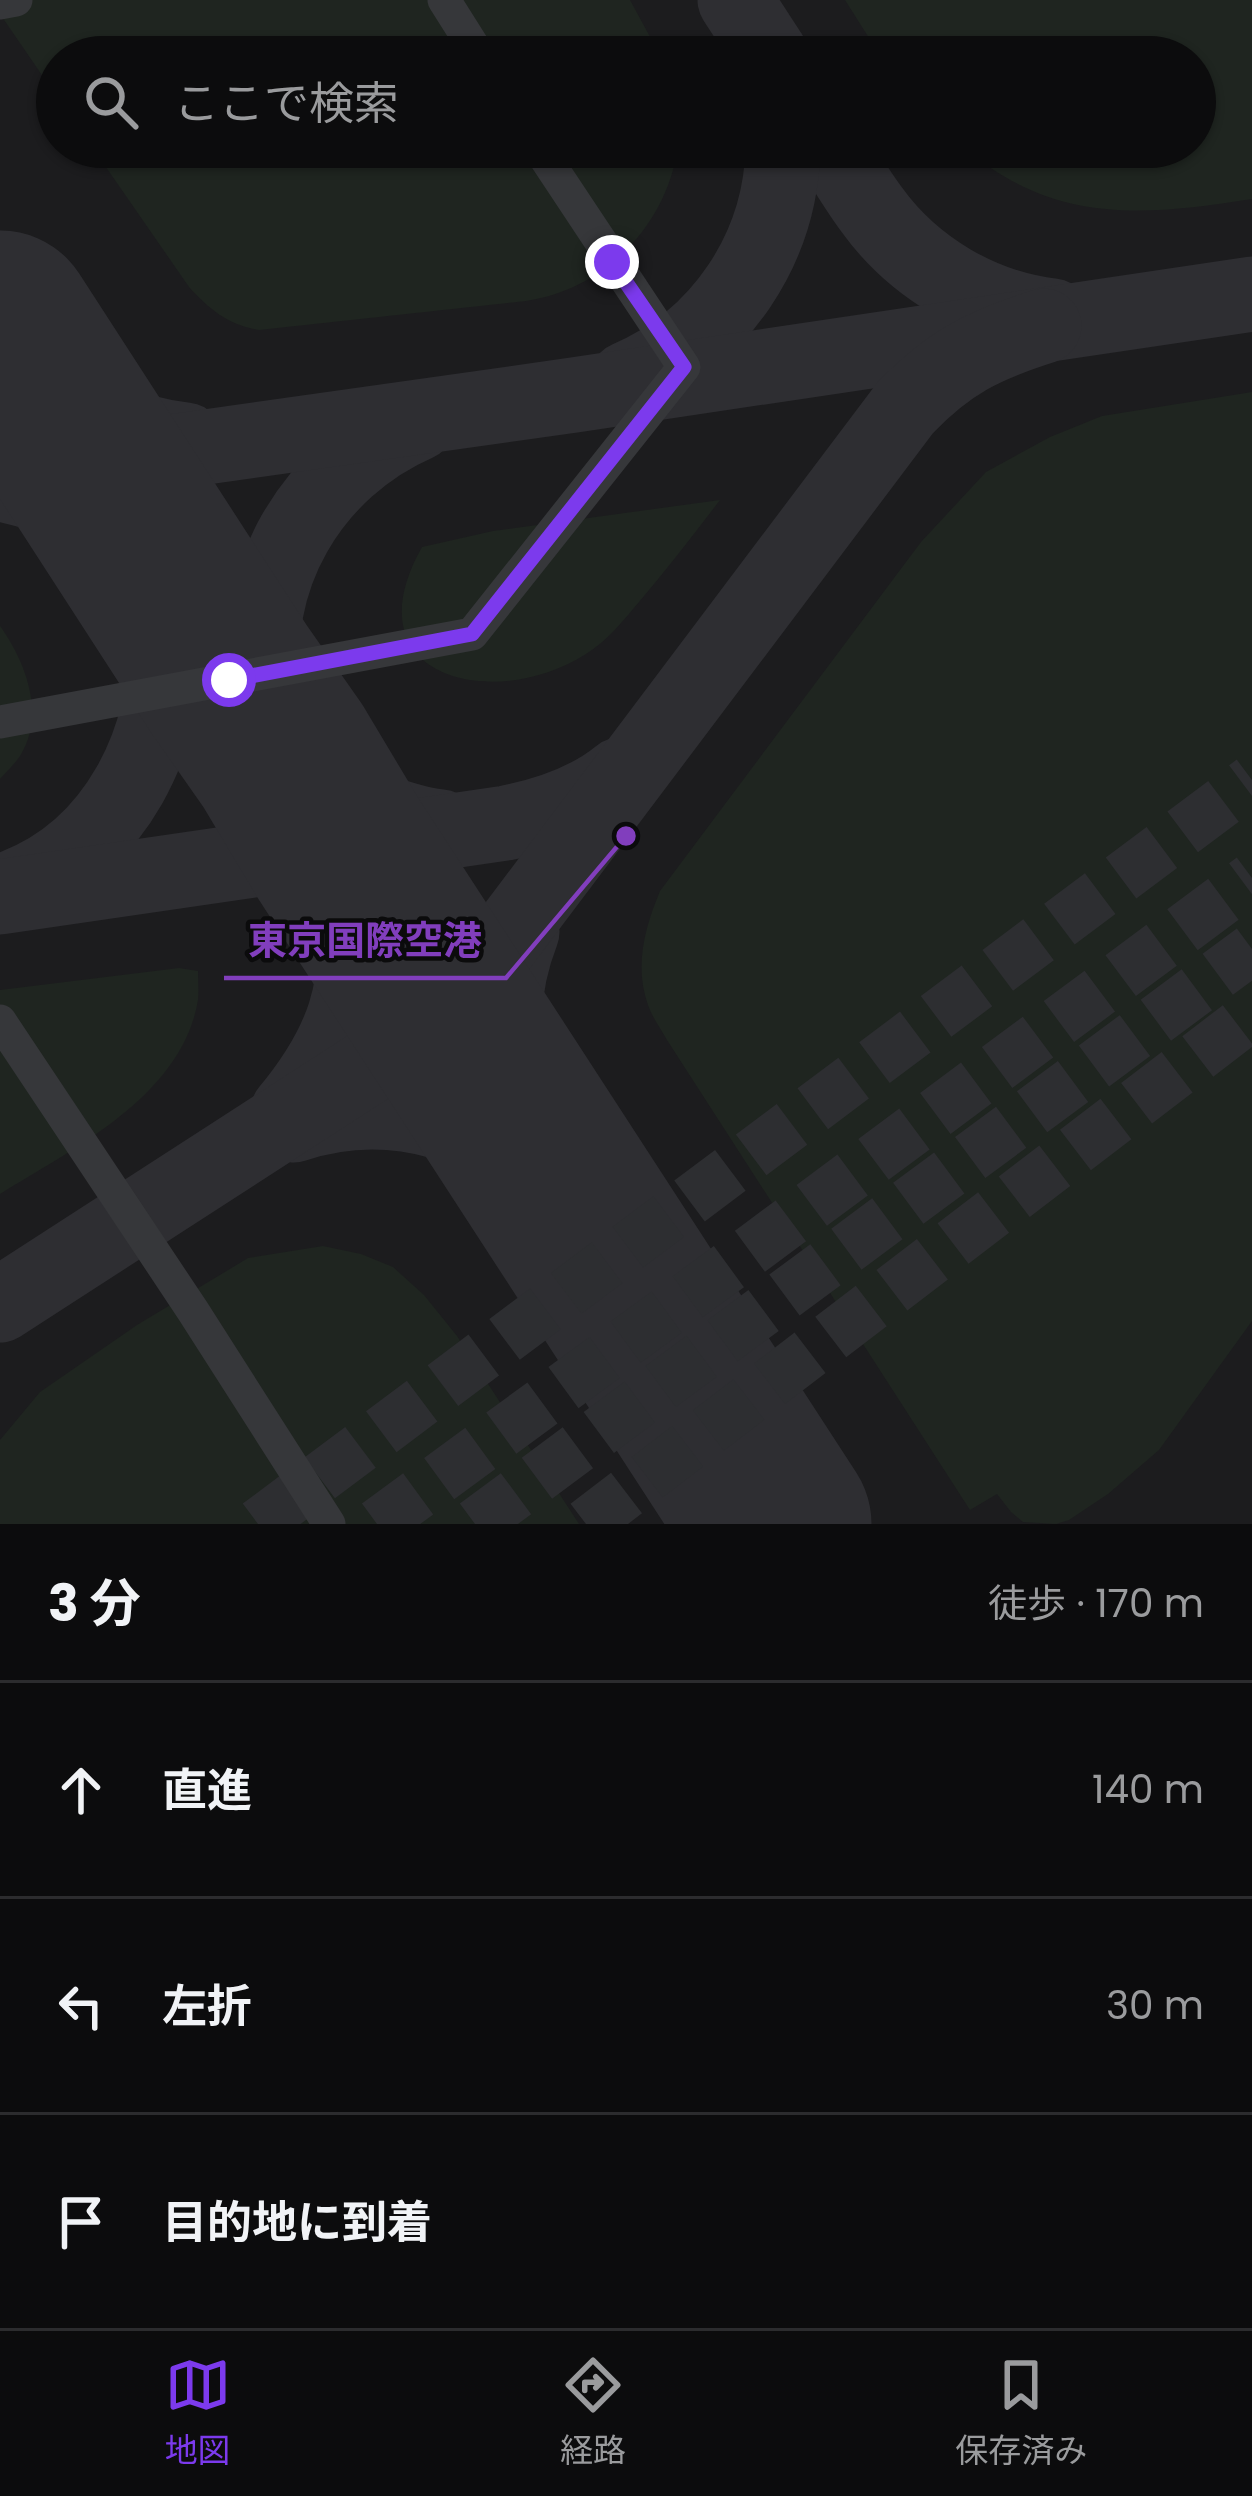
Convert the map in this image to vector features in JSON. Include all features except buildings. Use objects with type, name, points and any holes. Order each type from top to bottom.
[{"type":"lane","points":[[0,2],[16,0]]},
{"type":"lane","points":[[443,0],[466,36]]},
{"type":"lane","points":[[0,722],[472,634],[684,367],[552,168]]},
{"type":"lane","points":[[0,1022],[194,1311],[329,1524]]},
{"type":"shaded area","points":[[0,0],[1252,0],[1252,1524],[0,1524]]},
{"type":"shaded area","points":[[0,0],[630,0],[650,36],[36,36],[36,66],[0,14]]},
{"type":"shaded area","points":[[845,0],[1252,0],[1252,199],[1174,209],[1101,209],[1031,190],[992,168],[1216,168],[1216,36],[868,36]]},
{"type":"shaded area","points":[[107,168],[673,168],[660,203],[627,249],[606,268],[555,294],[259,330],[220,315],[189,287]]},
{"type":"shaded area","points":[[1252,392],[1252,1321],[1159,1450],[1108,1494],[1056,1524],[1023,1522],[997,1494],[970,1510],[654,1018],[642,976],[646,933],[660,891],[921,542],[986,472],[1050,437],[1102,416]]},
{"type":"shaded area","points":[[720,500],[615,630],[586,654],[550,672],[511,681],[474,681],[442,672],[417,654],[403,627],[404,592],[422,547],[493,531]]},
{"type":"shaded area","points":[[0,626],[25,672],[32,723],[18,759],[0,779]]},
{"type":"shaded area","points":[[179,968],[198,971],[198,1000],[188,1034],[171,1064],[121,1116],[0,1194],[0,990]]},
{"type":"shaded area","points":[[323,1246],[393,1267],[424,1295],[457,1336],[579,1524],[0,1524],[0,1440],[40,1392],[137,1325],[248,1258]]},
{"type":"taxiway","points":[[735,0],[758,36]]},
{"type":"taxiway","points":[[627,379],[690,340],[739,286],[771,221],[781,168]]},
{"type":"taxiway","points":[[844,168],[889,231],[929,267],[1001,304],[1053,316]]},
{"type":"taxiway","points":[[0,476],[1252,294]]},
{"type":"taxiway","points":[[0,1305],[447,1016],[905,408],[969,357],[1044,326]]},
{"type":"taxiway","points":[[21,357],[96,413],[139,431],[186,440]]},
{"type":"taxiway","points":[[418,423],[380,443],[347,469],[294,534],[266,611],[262,653],[270,720],[284,757],[314,780],[357,802],[441,827]]},
{"type":"taxiway","points":[[0,484],[70,505],[133,544],[157,571],[166,617],[165,674],[158,713],[129,785],[108,818],[81,846],[14,887]]},
{"type":"taxiway","points":[[0,897],[506,823],[566,806],[620,775]]},
{"type":"taxiway","points":[[288,1111],[335,1039],[351,989],[355,933],[338,848]]},
{"type":"taxiway","points":[[329,893],[367,916],[414,965]]},
{"type":"taxiway","points":[[522,932],[507,985],[504,1038],[512,1091],[530,1144]]},
{"type":"taxiway","points":[[294,1125],[368,1112],[440,1122],[507,1151],[565,1198]]},
{"type":"runway","points":[[0,325],[777,1524]]},
{"type":"tunnel","points":[[258,1524],[1252,780]]},
{"type":"tunnel","points":[[377,1524],[1252,878]]},
{"type":"tunnel","points":[[475,1524],[1252,949]]},
{"type":"tunnel","points":[[586,1524],[1252,1015]]},
{"type":"place","name":"東京国際空港","points":[[626,836]]},
{"type":"route","points":[[229,680],[472,634],[684,367],[612,262]]}]
